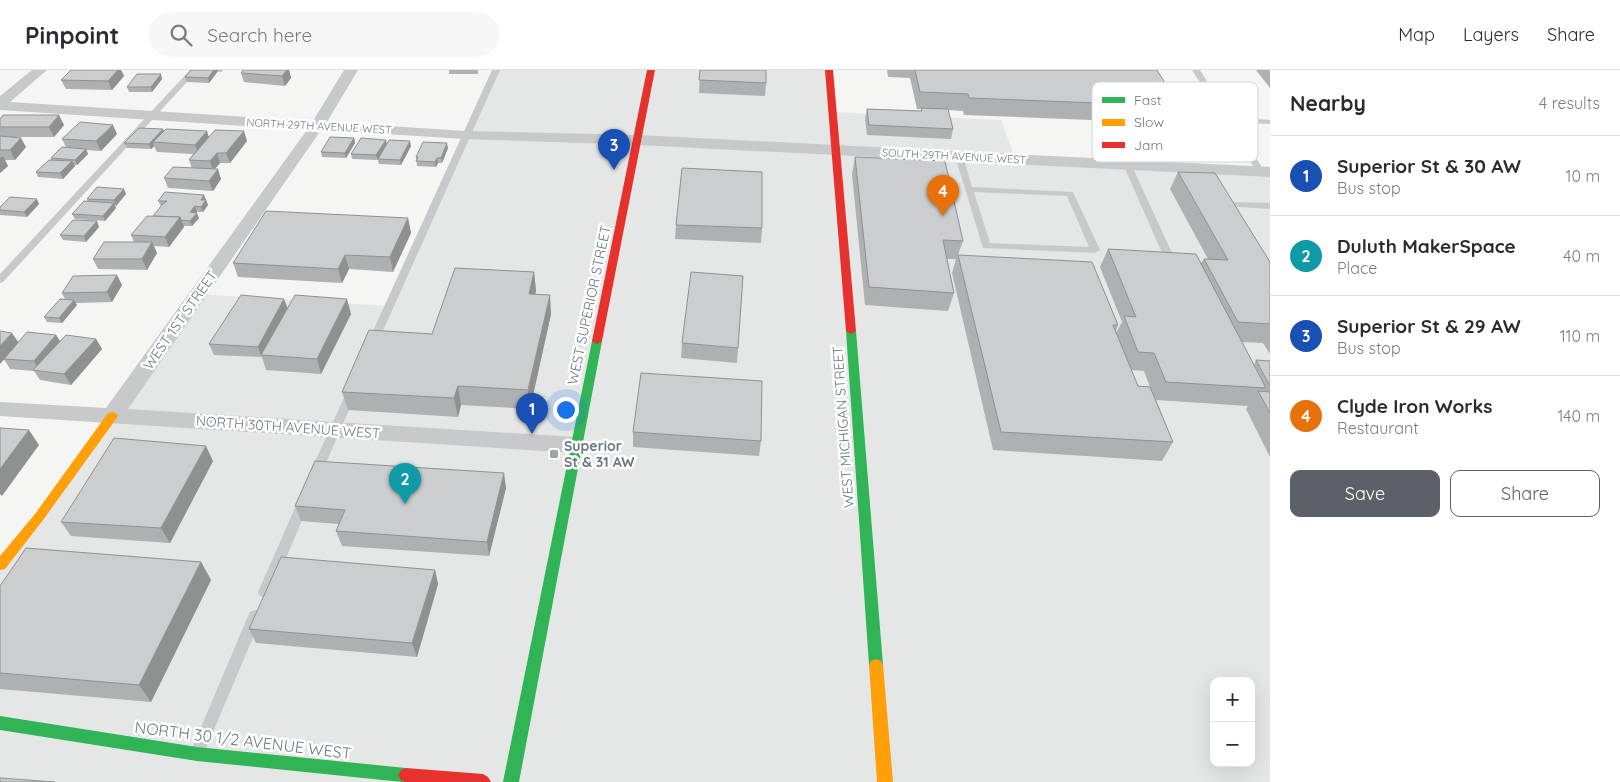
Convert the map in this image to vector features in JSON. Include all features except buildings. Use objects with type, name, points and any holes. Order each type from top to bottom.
[{"type":"street","points":[[0,104],[40,70]]},
{"type":"street","name":"WEST 1ST STREET","points":[[0,565],[39,517],[112,416],[317,126],[351,70]]},
{"type":"street","name":"WEST SUPERIOR STREET","points":[[511,782],[651,70]]},
{"type":"street","name":"WEST MICHIGAN STREET","points":[[829,70],[837,150],[885,782]]},
{"type":"street","name":"NORTH 29TH AVENUE WEST","points":[[0,104],[152,116],[465,135],[638,140]]},
{"type":"street","name":"SOUTH 29TH AVENUE WEST","points":[[638,140],[1127,164],[1208,172],[1266,172]]},
{"type":"street","name":"NORTH 30TH AVENUE WEST","points":[[0,409],[576,445]]},
{"type":"street","name":"NORTH 30 1/2 AVENUE WEST","points":[[0,723],[197,754],[483,782]]},
{"type":"street","points":[[0,733],[27,727]]},
{"type":"lane","points":[[0,280],[194,70]]},
{"type":"lane","points":[[369,350],[496,70]]},
{"type":"lane","points":[[1196,70],[1204,82]]},
{"type":"lane","points":[[959,156],[986,246],[1096,250],[1070,194],[970,189]]},
{"type":"lane","points":[[1258,161],[1266,172]]},
{"type":"lane","points":[[1127,164],[1167,252]]},
{"type":"lane","points":[[1219,190],[1228,204],[1270,206]]},
{"type":"lane","points":[[197,754],[358,377]]},
{"type":"shaded area","points":[[496,70],[829,70],[833,112],[1001,120],[1015,158],[1270,172],[1270,782],[0,782],[0,565],[198,294],[389,306]]},
{"type":"traffic: fast","points":[[851,331],[876,665]]},
{"type":"traffic: fast","points":[[511,782],[597,341]]},
{"type":"traffic: fast","points":[[0,723],[197,754],[406,775]]},
{"type":"traffic: slow","points":[[0,565],[39,517],[112,416]]},
{"type":"traffic: slow","points":[[876,665],[885,782]]},
{"type":"traffic: jam","points":[[597,341],[651,70]]},
{"type":"traffic: jam","points":[[829,70],[851,331]]},
{"type":"traffic: jam","points":[[406,775],[483,782]]},
{"type":"place","name":"Superior St & 29 AW","points":[[614,170]]},
{"type":"place","name":"Clyde Iron Works","points":[[943,216]]},
{"type":"place","name":"Superior St & 30 AW","points":[[532,434]]},
{"type":"place","name":"Superior St & 31 AW","points":[[554,454]]},
{"type":"place","name":"Duluth MakerSpace","points":[[405,504]]}]
